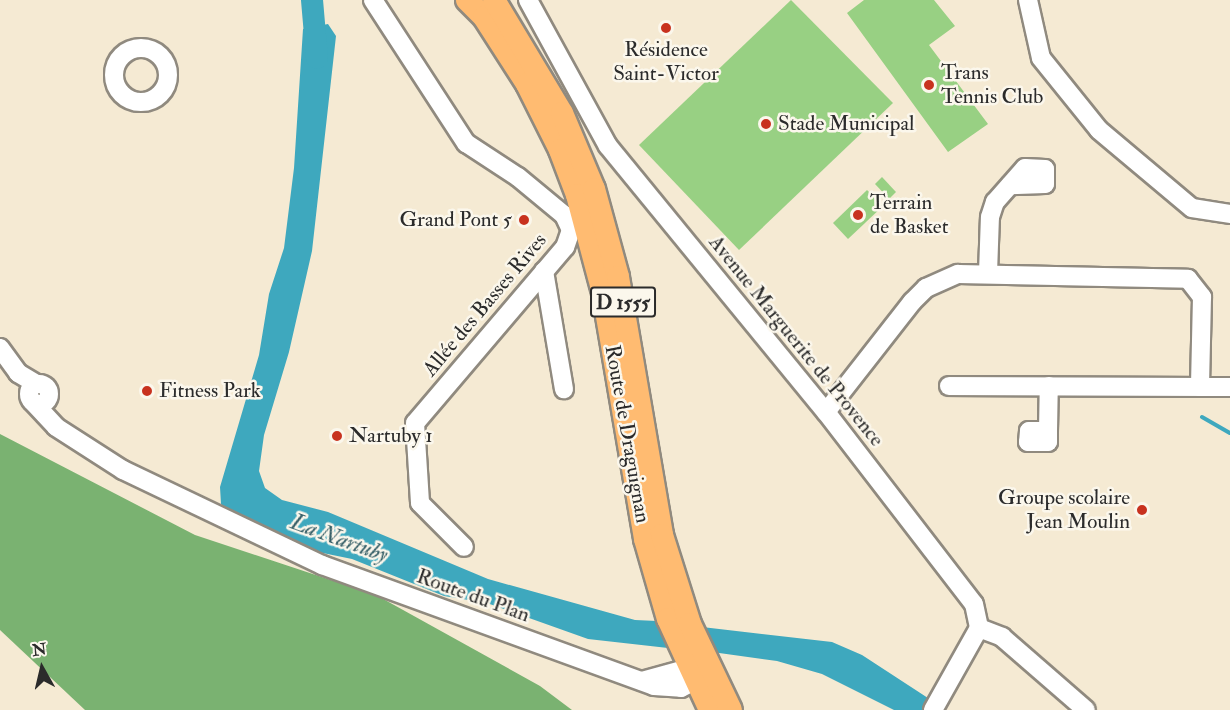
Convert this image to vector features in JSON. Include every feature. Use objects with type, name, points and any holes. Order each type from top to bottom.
[{"type":"main road","name":"Route de Draguignan","points":[[467,0],[484,17],[527,84],[560,150],[577,195],[603,293],[645,539],[668,619],[696,665],[731,710]]},
{"type":"main road","name":"Route de Draguignan","points":[[494,0],[562,112],[607,232],[662,535],[690,624],[696,665],[710,710]]},
{"type":"street","name":"Allée des Basses Rives","points":[[373,0],[466,143],[518,177],[564,215],[571,230],[565,247],[415,423],[420,503],[464,547]]},
{"type":"street","name":"Avenue Marguerite de Provence","points":[[528,0],[609,146],[953,571],[974,604],[979,628]]},
{"type":"street","points":[[1028,0],[1041,58],[1098,130],[1192,208],[1230,214]]},
{"type":"street","points":[[988,273],[990,217],[995,202],[1010,185]]},
{"type":"street","points":[[544,271],[564,389]]},
{"type":"street","points":[[826,412],[926,288],[958,274],[1188,279],[1202,297],[1200,387]]},
{"type":"street","name":"Route du Plan","points":[[0,348],[9,364],[36,396],[46,419],[69,435],[171,495],[322,565],[640,681],[696,665]]},
{"type":"street","points":[[949,386],[1230,387]]},
{"type":"street","points":[[1048,431],[1049,386]]},
{"type":"street","points":[[933,710],[979,628],[1002,637],[1086,710]]},
{"type":"street","points":[[696,665],[723,710]]},
{"type":"green space","name":"Stade Municipal","points":[[791,0],[893,103],[739,250],[639,145]]},
{"type":"green space","name":"Trans Tennis Club","points":[[864,0],[934,0],[955,26],[929,45],[988,124],[948,152],[847,13]]},
{"type":"green space","points":[[882,177],[896,192],[889,199],[875,184]]},
{"type":"green space","name":"Terrain de Basket","points":[[867,190],[883,206],[848,239],[833,223]]},
{"type":"green space","points":[[0,434],[195,535],[376,595],[540,686],[572,710],[85,710],[0,630]]},
{"type":"water","points":[[328,24],[336,36],[312,251],[289,352],[264,435],[259,471],[265,488],[282,500],[328,512],[488,579],[635,620],[657,621],[668,648],[588,639],[487,603],[444,596],[352,559],[313,551],[231,513],[221,504],[220,487],[259,355],[269,294],[284,248],[294,168],[303,29]]},
{"type":"water","points":[[702,627],[832,642],[862,655],[931,700],[926,710],[894,710],[822,674],[777,661],[712,652]]},
{"type":"waterway","name":"La Nartuby","points":[[312,0],[317,58]]},
{"type":"waterway","points":[[1202,417],[1230,433]]},
{"type":"place","name":"Résidence Saint-Victor","points":[[666,28]]},
{"type":"place","name":"Trans Tennis Club","points":[[929,85]]},
{"type":"place","name":"Stade Municipal","points":[[766,124]]},
{"type":"place","name":"Terrain de Basket","points":[[858,215]]},
{"type":"place","name":"Grand Pont 5","points":[[524,220]]},
{"type":"place","name":"Fitness Park","points":[[147,391]]},
{"type":"place","name":"Nartuby 1","points":[[337,436]]},
{"type":"place","name":"Groupe scolaire Jean Moulin","points":[[1142,510]]}]
